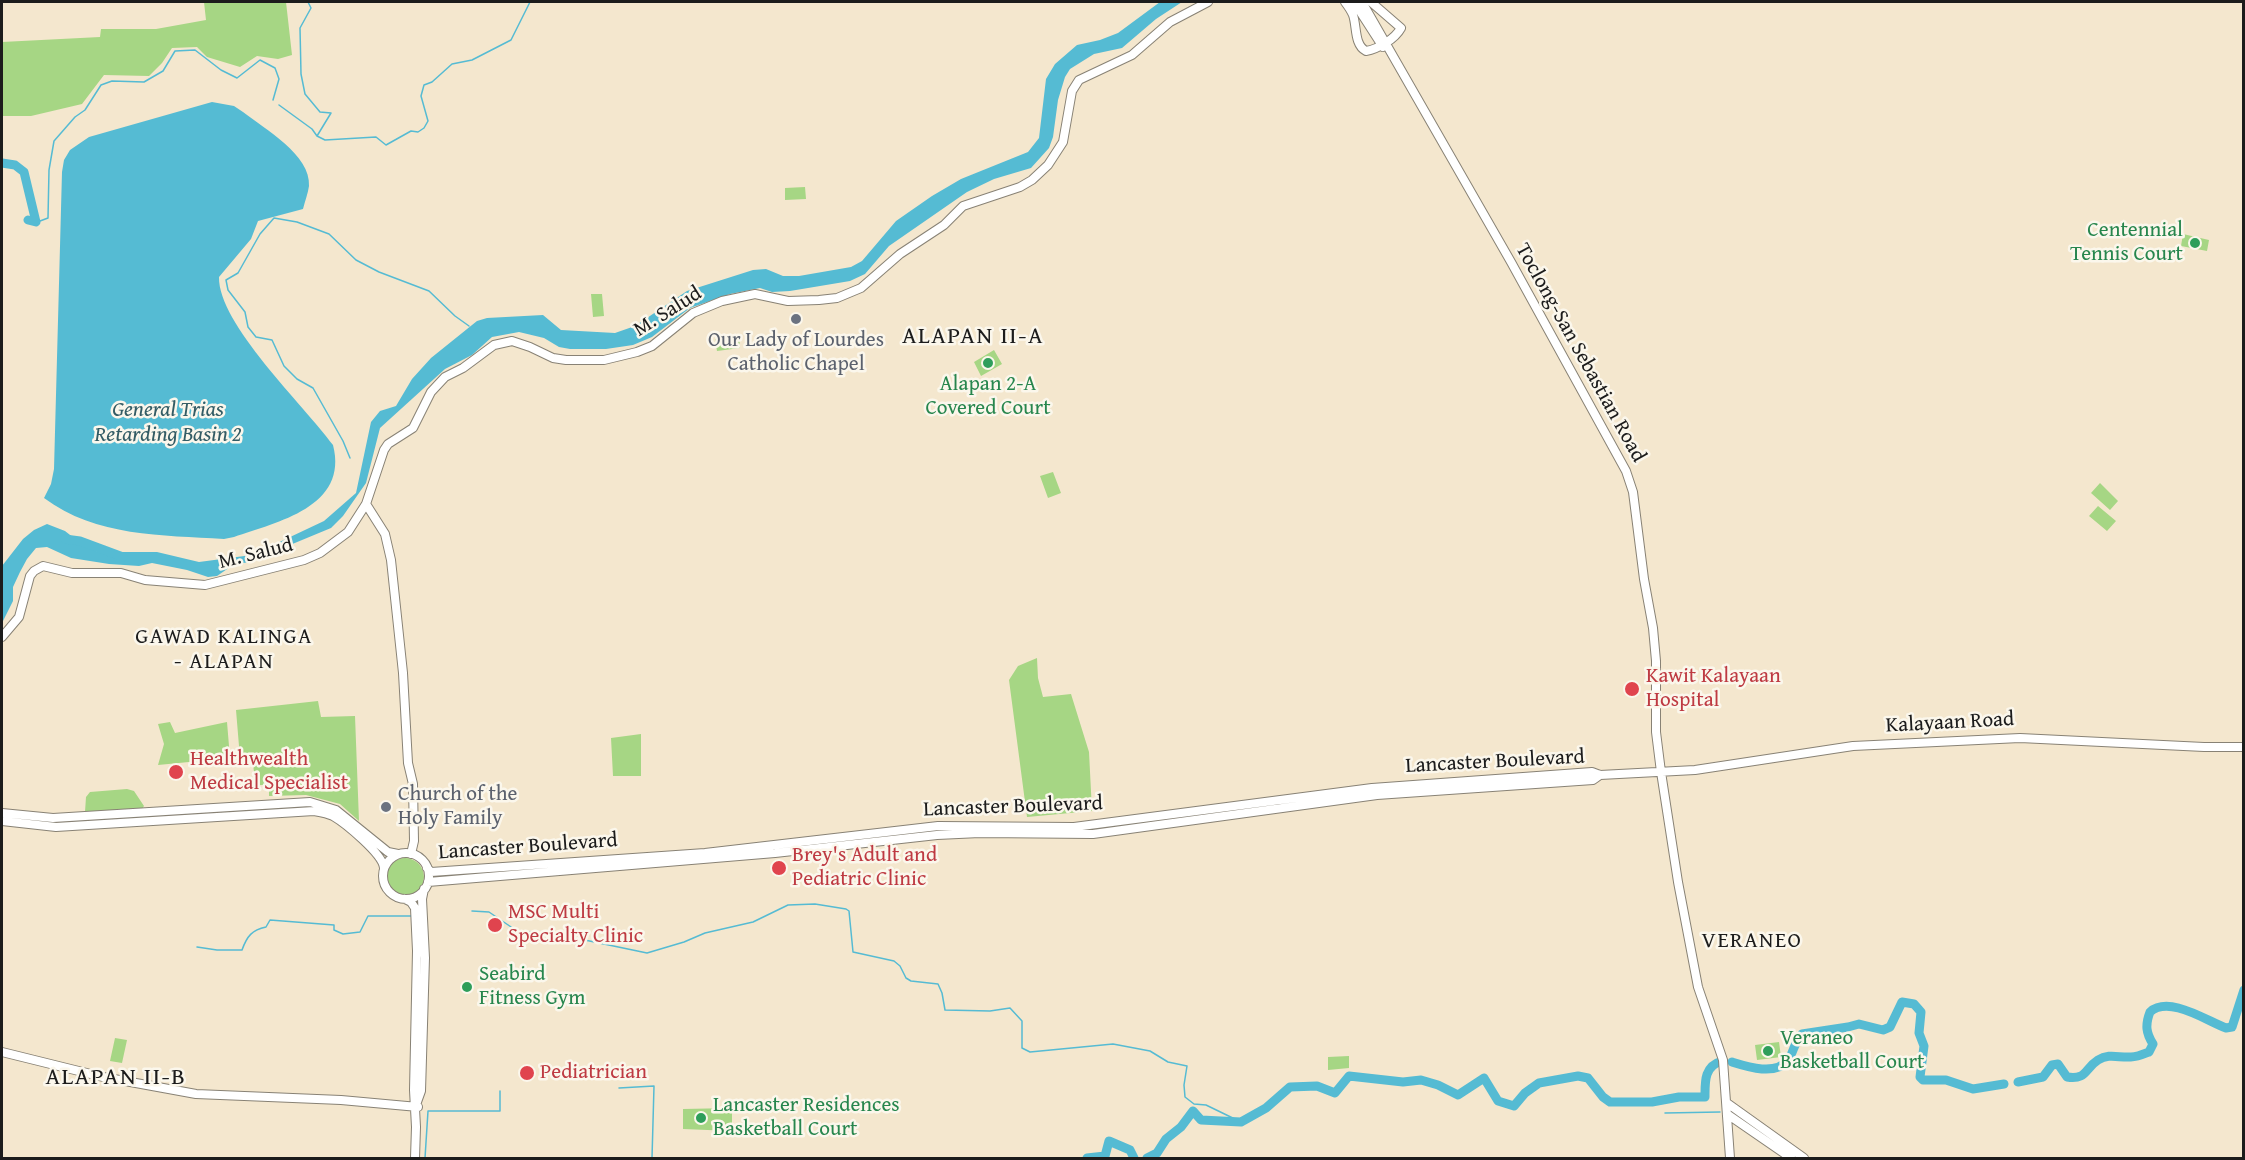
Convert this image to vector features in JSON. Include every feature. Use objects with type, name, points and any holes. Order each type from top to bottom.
[{"type":"main road","name":"M. Salud","points":[[2,636],[19,617],[27,582],[38,567],[49,566],[72,573],[121,573],[145,580],[205,585],[304,561],[320,553],[348,532],[366,504],[388,444],[413,428],[431,392],[445,377],[463,368],[488,348],[512,341],[553,358],[604,360],[652,346],[693,313],[723,301],[755,294],[792,301],[828,299],[851,294],[867,284],[914,243],[944,225],[963,206],[1020,187],[1032,180],[1048,165],[1064,142],[1072,91],[1079,80],[1132,55],[1170,22],[1208,2]]},
{"type":"main road","points":[[1345,2],[1352,12],[1361,49],[1369,51],[1383,44],[1401,28],[1371,2]]},
{"type":"main road","points":[[1354,2],[1383,44]]},
{"type":"main road","points":[[1362,2],[1383,44]]},
{"type":"main road","name":"Toclong-San Sebastian Road","points":[[1383,44],[1511,262],[1626,471],[1633,492],[1653,628],[1656,661],[1656,732],[1660,772],[1700,998],[1723,1060],[1730,1158]]},
{"type":"main road","points":[[366,504],[385,534],[391,560],[403,673],[408,764],[412,784],[414,841],[411,854]]},
{"type":"main road","name":"Kalayaan Road","points":[[1660,772],[1695,770],[1852,746],[2020,738],[2244,747]]},
{"type":"main road","name":"Lancaster Boulevard","points":[[427,868],[432,872],[705,853],[938,825],[1074,827],[1377,795],[1593,780],[1600,776],[1660,772]]},
{"type":"main road","points":[[2,813],[53,818],[310,802],[336,810],[388,852],[411,854],[421,859],[427,868],[426,886],[422,899],[425,958],[422,1081],[417,1107],[415,1158]]},
{"type":"main road","name":"Lancaster Boulevard","points":[[426,886],[775,853],[937,835],[1093,834],[1246,809]]},
{"type":"main road","points":[[2,821],[56,827],[323,812],[333,816],[378,854],[384,863],[383,880],[388,891],[398,898],[413,898],[426,886]]},
{"type":"main road","points":[[883,832],[884,841]]},
{"type":"main road","points":[[384,868],[398,854]]},
{"type":"main road","points":[[405,899],[411,902],[416,912],[418,958],[414,1090],[417,1107]]},
{"type":"main road","points":[[2,1052],[35,1058],[103,1077],[196,1094],[341,1100],[417,1107]]},
{"type":"main road","points":[[1727,1103],[1804,1158]]},
{"type":"main road","points":[[1727,1114],[1791,1158]]},
{"type":"green space","points":[[204,2],[286,2],[292,55],[278,59],[257,56],[240,67],[207,57],[197,47],[172,48],[149,76],[104,75],[82,104],[31,116],[2,116],[2,42],[100,37],[101,29],[156,29],[206,20]]},
{"type":"green space","points":[[805,187],[806,199],[785,200],[785,188]]},
{"type":"green space","name":"Centennial Tennis Court","points":[[2183,234],[2209,240],[2207,251],[2181,246]]},
{"type":"green space","points":[[591,294],[602,294],[604,316],[593,317]]},
{"type":"green space","points":[[739,335],[740,348],[717,351],[715,339]]},
{"type":"green space","name":"Alapan 2-A Covered Court","points":[[994,350],[1002,364],[981,376],[974,362]]},
{"type":"green space","points":[[1053,472],[1061,493],[1048,498],[1040,476]]},
{"type":"green space","points":[[2100,483],[2118,501],[2110,510],[2091,493]]},
{"type":"green space","points":[[2098,506],[2116,521],[2107,531],[2089,516]]},
{"type":"green space","points":[[1037,658],[1038,678],[1043,697],[1071,694],[1089,752],[1092,811],[1027,817],[1009,680],[1018,666]]},
{"type":"green space","points":[[318,701],[321,717],[355,716],[359,821],[340,804],[306,795],[269,796],[269,785],[259,785],[254,772],[252,756],[240,758],[236,710]]},
{"type":"green space","points":[[170,722],[175,733],[227,722],[230,758],[158,765],[164,744],[158,724]]},
{"type":"green space","points":[[641,734],[641,776],[613,776],[611,738]]},
{"type":"green space","points":[[127,789],[134,791],[144,806],[142,809],[85,812],[86,797],[90,792]]},
{"type":"green space","points":[[405,858],[412,859],[418,864],[423,870],[423,884],[418,890],[412,895],[405,896],[398,895],[392,890],[387,884],[386,877],[387,870],[392,864],[398,859]]},
{"type":"green space","points":[[115,1038],[127,1040],[122,1063],[110,1061]]},
{"type":"green space","name":"Veraneo Basketball Court","points":[[1779,1042],[1781,1057],[1757,1060],[1755,1045]]},
{"type":"green space","points":[[1349,1056],[1349,1068],[1328,1070],[1328,1057]]},
{"type":"green space","points":[[732,1108],[732,1131],[683,1129],[683,1109]]},
{"type":"water","points":[[1160,2],[1182,2],[1156,19],[1122,48],[1094,54],[1070,69],[1058,100],[1053,137],[1049,148],[1031,168],[994,179],[967,192],[889,246],[865,274],[850,281],[790,291],[772,292],[760,288],[730,294],[690,308],[652,337],[633,345],[606,349],[570,349],[559,347],[544,338],[519,332],[492,337],[472,355],[445,369],[380,428],[366,483],[343,516],[331,528],[249,562],[233,565],[217,576],[208,577],[152,563],[139,566],[109,564],[71,558],[47,547],[36,548],[27,559],[13,587],[13,601],[2,623],[2,566],[23,539],[34,530],[47,524],[65,531],[98,552],[157,552],[199,562],[252,555],[324,521],[356,493],[371,422],[380,411],[396,406],[412,379],[431,358],[477,321],[487,318],[543,315],[561,330],[615,333],[635,326],[687,291],[753,270],[766,269],[783,276],[799,276],[851,267],[862,261],[896,221],[932,196],[961,179],[1028,152],[1039,138],[1046,79],[1055,64],[1077,45],[1118,33]]},
{"type":"water","name":"General Trias Retarding Basin 2","points":[[212,102],[234,106],[274,135],[295,153],[308,175],[309,186],[303,209],[258,221],[251,239],[219,277],[222,296],[232,317],[265,364],[333,445],[335,466],[330,483],[320,497],[306,509],[270,525],[234,537],[224,539],[154,535],[107,527],[64,511],[44,498],[51,484],[54,469],[64,160],[70,150],[89,137]]},
{"type":"waterway","points":[[308,2],[311,8],[300,28],[301,74],[305,94],[320,112],[331,113],[317,136]]},
{"type":"waterway","points":[[279,105],[325,140],[376,137],[386,145],[411,131],[418,132],[428,121],[421,96],[424,85],[432,82],[452,64],[472,60],[511,40],[530,2]]},
{"type":"waterway","points":[[40,221],[48,218],[49,170],[54,141],[75,117],[85,110],[101,85],[112,81],[144,82],[163,71],[175,51],[195,50],[221,70],[237,78],[260,60],[275,68],[279,79],[273,100]]},
{"type":"waterway","points":[[2,163],[15,165],[24,172],[36,222],[28,220]]},
{"type":"waterway","points":[[350,458],[313,388],[297,379],[284,366],[272,340],[256,337],[248,327],[245,312],[228,290],[226,280],[238,273],[260,234],[274,218],[297,222],[329,234],[356,260],[379,272],[429,291],[469,326]]},
{"type":"waterway","points":[[65,539],[80,541],[123,557]]},
{"type":"waterway","points":[[472,911],[489,912],[517,931],[556,934],[647,953],[705,933],[753,922],[788,905],[815,904],[846,909],[849,911],[853,952],[894,961],[900,966],[906,978],[911,981],[938,984],[945,1010],[990,1011],[1010,1008],[1022,1021],[1022,1048],[1030,1052],[1113,1044],[1150,1051],[1168,1062],[1187,1066],[1185,1097],[1194,1104],[1206,1105],[1241,1122]]},
{"type":"waterway","points":[[197,947],[242,950],[251,934],[266,927],[270,920],[334,925],[334,930],[343,934],[360,932],[368,916],[411,916]]},
{"type":"waterway","points":[[2018,1082],[2043,1077],[2052,1065],[2058,1064],[2067,1077],[2074,1078],[2085,1073],[2093,1063],[2102,1058],[2133,1057],[2149,1052],[2153,1044],[2149,1036],[2147,1021],[2150,1012],[2158,1008],[2167,1006],[2177,1008],[2199,1015],[2226,1028],[2232,1027],[2244,990]]},
{"type":"waterway","points":[[1732,1062],[1762,1069],[1776,1068],[1788,1060],[1802,1034],[1859,1024],[1883,1030],[1890,1027],[1902,1002],[1914,1004],[1921,1012],[1919,1033],[1924,1046],[1920,1077],[1923,1080],[1946,1080],[1973,1089],[2004,1084]]},
{"type":"waterway","points":[[1147,1158],[1157,1153],[1166,1139],[1181,1127],[1193,1111],[1201,1120],[1241,1122],[1266,1108],[1290,1087],[1317,1086],[1335,1093],[1349,1076],[1403,1082],[1421,1080],[1458,1095],[1484,1078],[1498,1101],[1514,1106],[1525,1093],[1539,1083],[1578,1076],[1588,1078],[1610,1102],[1652,1102],[1679,1097],[1705,1097],[1707,1075],[1716,1063],[1722,1061]]},
{"type":"waterway","points":[[619,1088],[654,1086],[652,1158]]},
{"type":"waterway","points":[[425,1158],[428,1111],[500,1111],[500,1091]]},
{"type":"waterway","points":[[1665,1113],[1720,1112]]},
{"type":"waterway","points":[[1087,1158],[1105,1156],[1109,1141],[1130,1150],[1134,1158]]},
{"type":"place","name":"Centennial Tennis Court","points":[[2195,243]]},
{"type":"place","name":"Our Lady of Lourdes Catholic Chapel","points":[[796,319]]},
{"type":"place","name":"Alapan 2-A Covered Court","points":[[988,363]]},
{"type":"place","name":"Kawit Kalayaan Hospital","points":[[1632,689]]},
{"type":"place","name":"Healthwealth Medical Specialist","points":[[176,772]]},
{"type":"place","name":"Church of the Holy Family","points":[[386,807]]},
{"type":"place","name":"Brey's Adult and Pediatric Clinic","points":[[779,868]]},
{"type":"place","name":"MSC Multi Specialty Clinic","points":[[495,925]]},
{"type":"place","name":"Seabird Fitness Gym","points":[[467,987]]},
{"type":"place","name":"Veraneo Basketball Court","points":[[1768,1051]]},
{"type":"place","name":"Pediatrician","points":[[527,1073]]},
{"type":"place","name":"Lancaster Residences Basketball Court","points":[[701,1118]]},
{"type":"district","name":"ALAPAN II-A","points":[[973,337]]},
{"type":"district","name":"GAWAD KALINGA - ALAPAN","points":[[224,650]]},
{"type":"district","name":"VERANEO","points":[[1752,941]]},
{"type":"district","name":"ALAPAN II-B","points":[[116,1078]]}]
